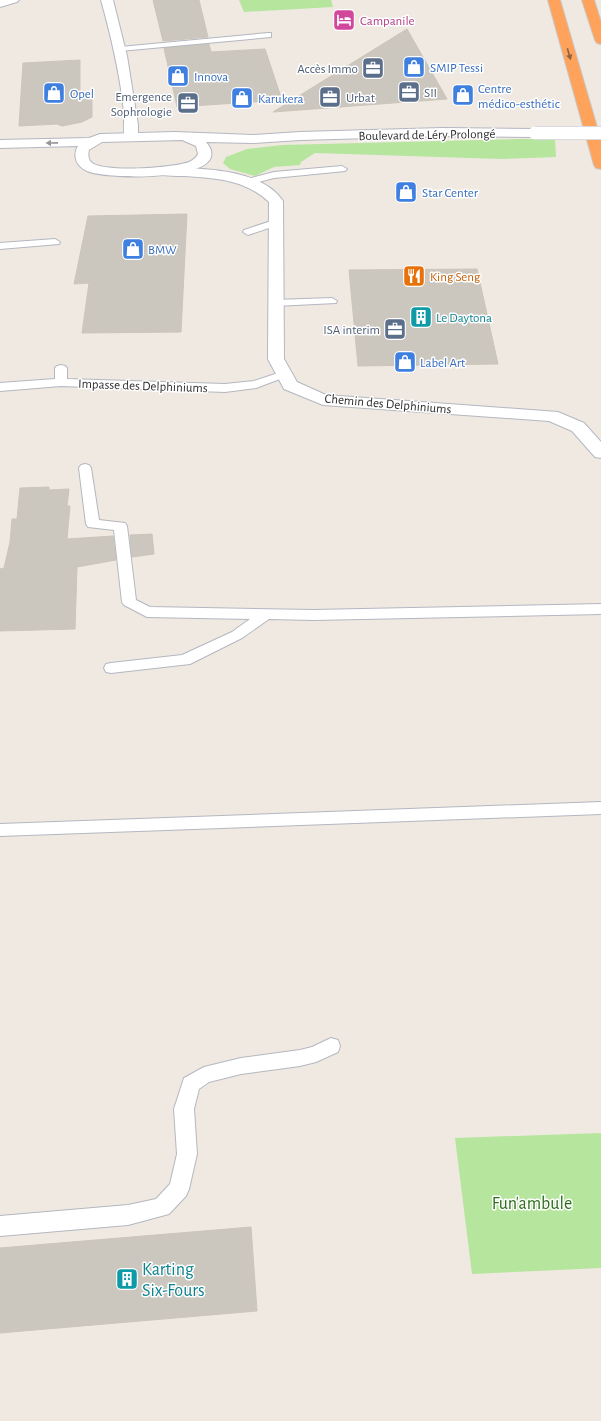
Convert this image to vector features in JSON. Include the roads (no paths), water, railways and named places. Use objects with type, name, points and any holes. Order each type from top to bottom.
[{"type":"highway","points":[[546,0],[559,17]]},
{"type":"highway","points":[[554,0],[601,165]]},
{"type":"highway","points":[[588,0],[601,40]]},
{"type":"street","points":[[0,4],[13,0]]},
{"type":"street","points":[[107,0],[120,49],[132,117],[131,136]]},
{"type":"street","name":"Boulevard de Léry Prolongé","points":[[0,144],[91,142],[109,137],[131,136],[254,139],[300,136],[443,132],[601,133]]},
{"type":"street","points":[[191,137],[203,144],[203,158]]},
{"type":"street","name":"Boulevard de Léry Prolongé","points":[[162,171],[188,167],[203,158],[254,139]]},
{"type":"street","points":[[91,142],[85,147],[81,154],[87,166],[100,170],[162,171]]},
{"type":"street","points":[[0,151],[33,152],[60,156],[84,162]]},
{"type":"street","name":"Chemin des Delphiniums","points":[[203,158],[223,176]]},
{"type":"street","name":"Chemin des Delphiniums","points":[[162,171],[223,176],[247,182],[264,190],[276,201],[276,359],[290,385],[323,400],[552,416],[578,427],[601,454]]},
{"type":"lane","points":[[120,49],[268,35]]},
{"type":"lane","points":[[247,182],[274,175],[342,169]]},
{"type":"lane","points":[[248,232],[277,222]]},
{"type":"lane","points":[[0,246],[55,242]]},
{"type":"lane","points":[[275,303],[332,301]]},
{"type":"lane","points":[[61,368],[61,382]]},
{"type":"lane","name":"Impasse des Delphiniums","points":[[0,387],[61,382],[225,388],[256,384],[284,374]]},
{"type":"lane","points":[[85,468],[93,524],[120,526],[129,602],[147,612],[313,615],[601,609]]},
{"type":"lane","points":[[111,668],[185,660],[237,636],[266,614]]},
{"type":"lane","points":[[0,830],[601,808]]},
{"type":"lane","points":[[0,1226],[128,1215],[162,1207],[179,1189],[187,1154],[184,1109],[191,1084],[204,1075],[241,1066],[300,1058],[316,1054],[331,1046]]},
{"type":"place","name":"Campanile","points":[[344,20]]},
{"type":"place","name":"SMIP Tessi","points":[[414,67]]},
{"type":"place","name":"Accès Immo","points":[[373,68]]},
{"type":"place","name":"Innova","points":[[178,76]]},
{"type":"place","name":"SII","points":[[409,92]]},
{"type":"place","name":"Opel","points":[[54,93]]},
{"type":"place","name":"Centre médico-esthétic","points":[[463,95]]},
{"type":"place","name":"Urbat","points":[[330,97]]},
{"type":"place","name":"Karukera","points":[[242,98]]},
{"type":"place","name":"Emergence Sophrologie","points":[[188,103]]},
{"type":"place","name":"Star Center","points":[[406,192]]},
{"type":"place","name":"BMW","points":[[133,249]]},
{"type":"place","name":"King Seng","points":[[414,276]]},
{"type":"place","name":"Le Daytona","points":[[421,317]]},
{"type":"place","name":"ISA interim","points":[[395,329]]},
{"type":"place","name":"Label Art","points":[[405,362]]},
{"type":"place","name":"Karting Six-Fours","points":[[127,1279]]},
{"type":"park label","name":"Fun'ambule","points":[[532,1203]]}]
